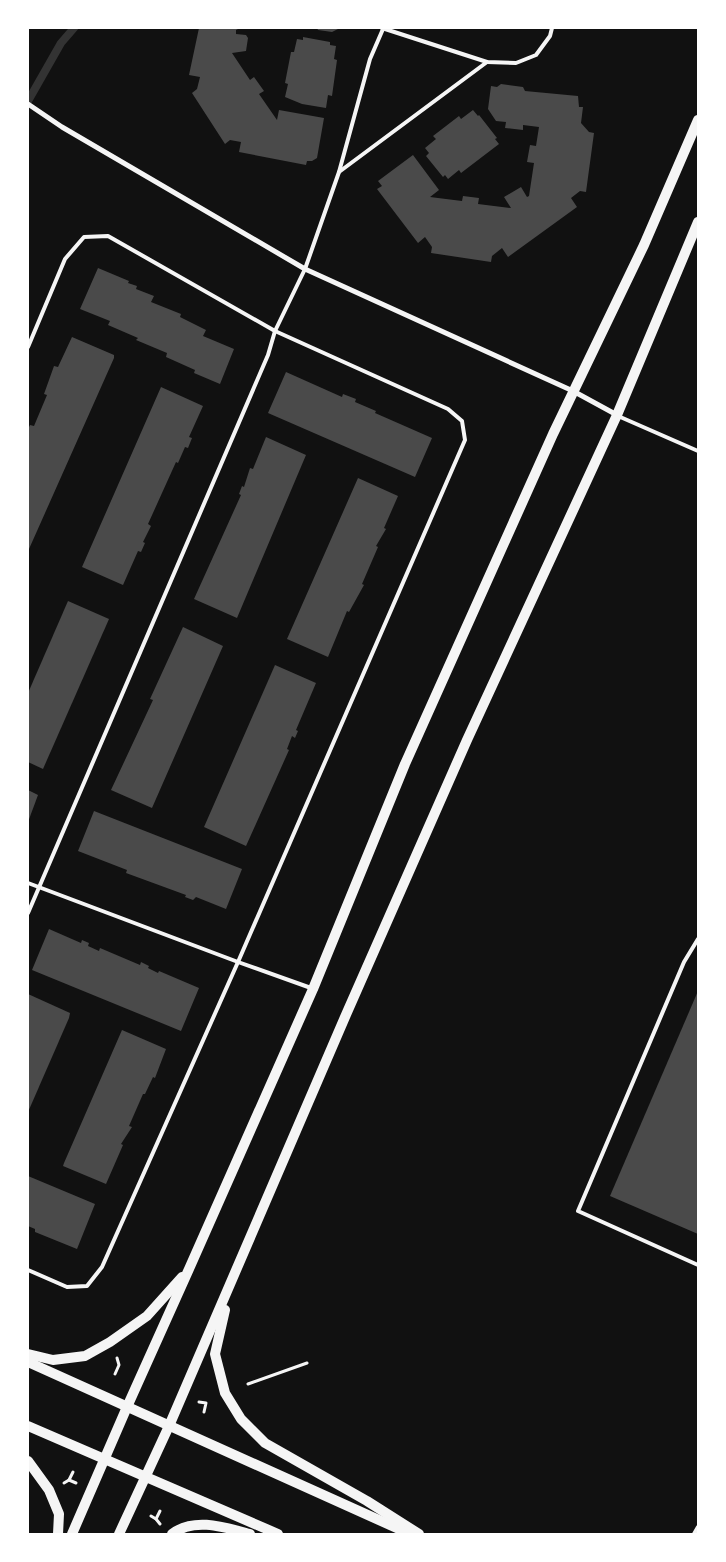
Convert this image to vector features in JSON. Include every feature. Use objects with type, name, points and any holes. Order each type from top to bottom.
[{"type":"main road","points":[[72,1534],[313,989],[405,764],[573,390],[644,245],[698,120]]},
{"type":"main road","points":[[119,1534],[169,1426],[345,1017],[467,740],[617,415],[698,222]]},
{"type":"main road","points":[[28,1354],[53,1360],[84,1356],[110,1342],[147,1316],[190,1269]]},
{"type":"main road","points":[[230,1286],[215,1354],[224,1393],[241,1419],[265,1443],[367,1501],[419,1534]]},
{"type":"main road","points":[[28,1362],[410,1534]]},
{"type":"main road","points":[[28,1426],[278,1534]]},
{"type":"main road","points":[[28,1461],[49,1490],[59,1514],[58,1534]]},
{"type":"main road","points":[[172,1534],[179,1528],[193,1524],[225,1527],[250,1534]]},
{"type":"street","points":[[28,104],[62,127],[305,269],[573,390],[617,415]]},
{"type":"lane","points":[[28,913],[264,364],[275,331],[305,269],[339,172],[370,60],[383,28],[487,62],[516,63],[536,55],[550,36],[552,28]]},
{"type":"lane","points":[[339,172],[487,62]]},
{"type":"lane","points":[[28,347],[65,259],[84,237],[108,236],[275,331],[448,409],[462,421],[465,440],[238,962],[102,1267],[87,1286],[67,1287],[28,1270]]},
{"type":"lane","points":[[617,415],[698,451]]},
{"type":"lane","points":[[28,883],[313,989]]},
{"type":"lane","points":[[698,939],[684,962],[578,1212],[698,1265]]},
{"type":"path","points":[[115,1353],[119,1365],[115,1374]]},
{"type":"path","points":[[248,1384],[307,1363]]},
{"type":"path","points":[[200,1402],[206,1403],[204,1412]]},
{"type":"path","points":[[69,1480],[73,1472]]},
{"type":"path","points":[[156,1519],[160,1511]]},
{"type":"path","points":[[151,1516],[162,1526]]},
{"type":"building","points":[[199,28],[240,28],[236,30],[236,34],[246,35],[248,38],[246,51],[232,53],[250,80],[254,77],[264,91],[259,94],[277,120],[279,110],[324,118],[317,158],[307,161],[306,165],[239,152],[241,142],[230,140],[225,144],[192,93],[197,89],[200,77],[189,75]]},
{"type":"building","points":[[317,28],[340,28],[332,32],[318,30]]},
{"type":"building","points":[[303,37],[330,42],[330,45],[336,46],[334,59],[337,60],[332,96],[328,95],[326,108],[302,104],[285,97],[288,84],[285,83],[291,52],[294,52],[297,39],[303,40]]},
{"type":"building","points":[[501,84],[523,87],[525,91],[578,96],[579,107],[583,107],[581,123],[589,132],[594,133],[586,192],[580,191],[571,198],[577,207],[508,257],[502,248],[492,256],[491,262],[431,253],[432,247],[425,237],[418,243],[377,189],[382,186],[378,181],[413,155],[439,190],[430,197],[462,201],[463,196],[479,198],[478,204],[511,208],[504,197],[521,187],[527,197],[529,196],[534,163],[527,162],[530,145],[536,146],[539,127],[523,125],[523,130],[505,128],[506,122],[496,121],[488,109],[491,86],[497,87]]},
{"type":"building","points":[[473,110],[497,138],[495,139],[499,144],[461,173],[459,170],[448,179],[445,175],[443,177],[426,156],[429,153],[425,148],[436,139],[433,136],[459,116],[461,119]]},
{"type":"building","points":[[98,268],[129,281],[128,283],[137,286],[136,289],[154,296],[151,302],[181,314],[180,317],[206,330],[203,336],[234,349],[220,384],[194,373],[195,370],[166,357],[167,353],[136,340],[138,338],[108,325],[110,321],[80,309]]},
{"type":"building","points":[[72,337],[114,355],[114,358],[28,549],[28,429],[30,425],[34,426],[47,395],[44,394],[54,366],[58,367]]},
{"type":"building","points":[[286,372],[342,397],[343,394],[356,399],[355,402],[376,411],[375,413],[432,438],[415,477],[268,413]]},
{"type":"building","points":[[161,387],[203,406],[189,437],[192,438],[188,448],[185,447],[178,463],[176,462],[148,524],[151,526],[143,542],[145,543],[141,552],[138,551],[123,585],[82,567]]},
{"type":"building","points":[[266,437],[306,455],[237,618],[194,599],[241,495],[239,494],[242,486],[244,487],[250,468],[253,469]]},
{"type":"building","points":[[358,478],[398,496],[384,528],[386,529],[376,546],[378,547],[362,584],[364,585],[349,612],[347,611],[328,657],[287,639]]},
{"type":"building","points":[[68,601],[109,619],[43,769],[28,762],[28,693]]},
{"type":"building","points":[[183,627],[223,646],[152,808],[111,790],[153,700],[150,699]]},
{"type":"building","points":[[275,665],[316,683],[296,730],[298,731],[295,738],[292,736],[287,749],[289,750],[246,846],[204,827]]},
{"type":"building","points":[[28,790],[38,795],[28,822]]},
{"type":"building","points":[[94,811],[242,869],[226,909],[196,897],[193,900],[185,897],[186,895],[126,873],[127,870],[78,851]]},
{"type":"building","points":[[49,929],[81,943],[82,940],[89,943],[88,946],[99,951],[100,948],[140,965],[141,962],[158,973],[159,971],[199,988],[181,1031],[32,970]]},
{"type":"building","points":[[698,991],[698,1234],[610,1196]]},
{"type":"building","points":[[28,994],[70,1013],[28,1112]]},
{"type":"building","points":[[122,1030],[166,1049],[155,1078],[153,1077],[145,1094],[143,1094],[129,1126],[132,1127],[121,1144],[123,1145],[106,1184],[63,1166]]},
{"type":"building","points":[[28,1176],[95,1204],[77,1249],[35,1232],[35,1229],[28,1226]]},
{"type":"waterway","points":[[28,101],[61,43],[74,28]]}]
